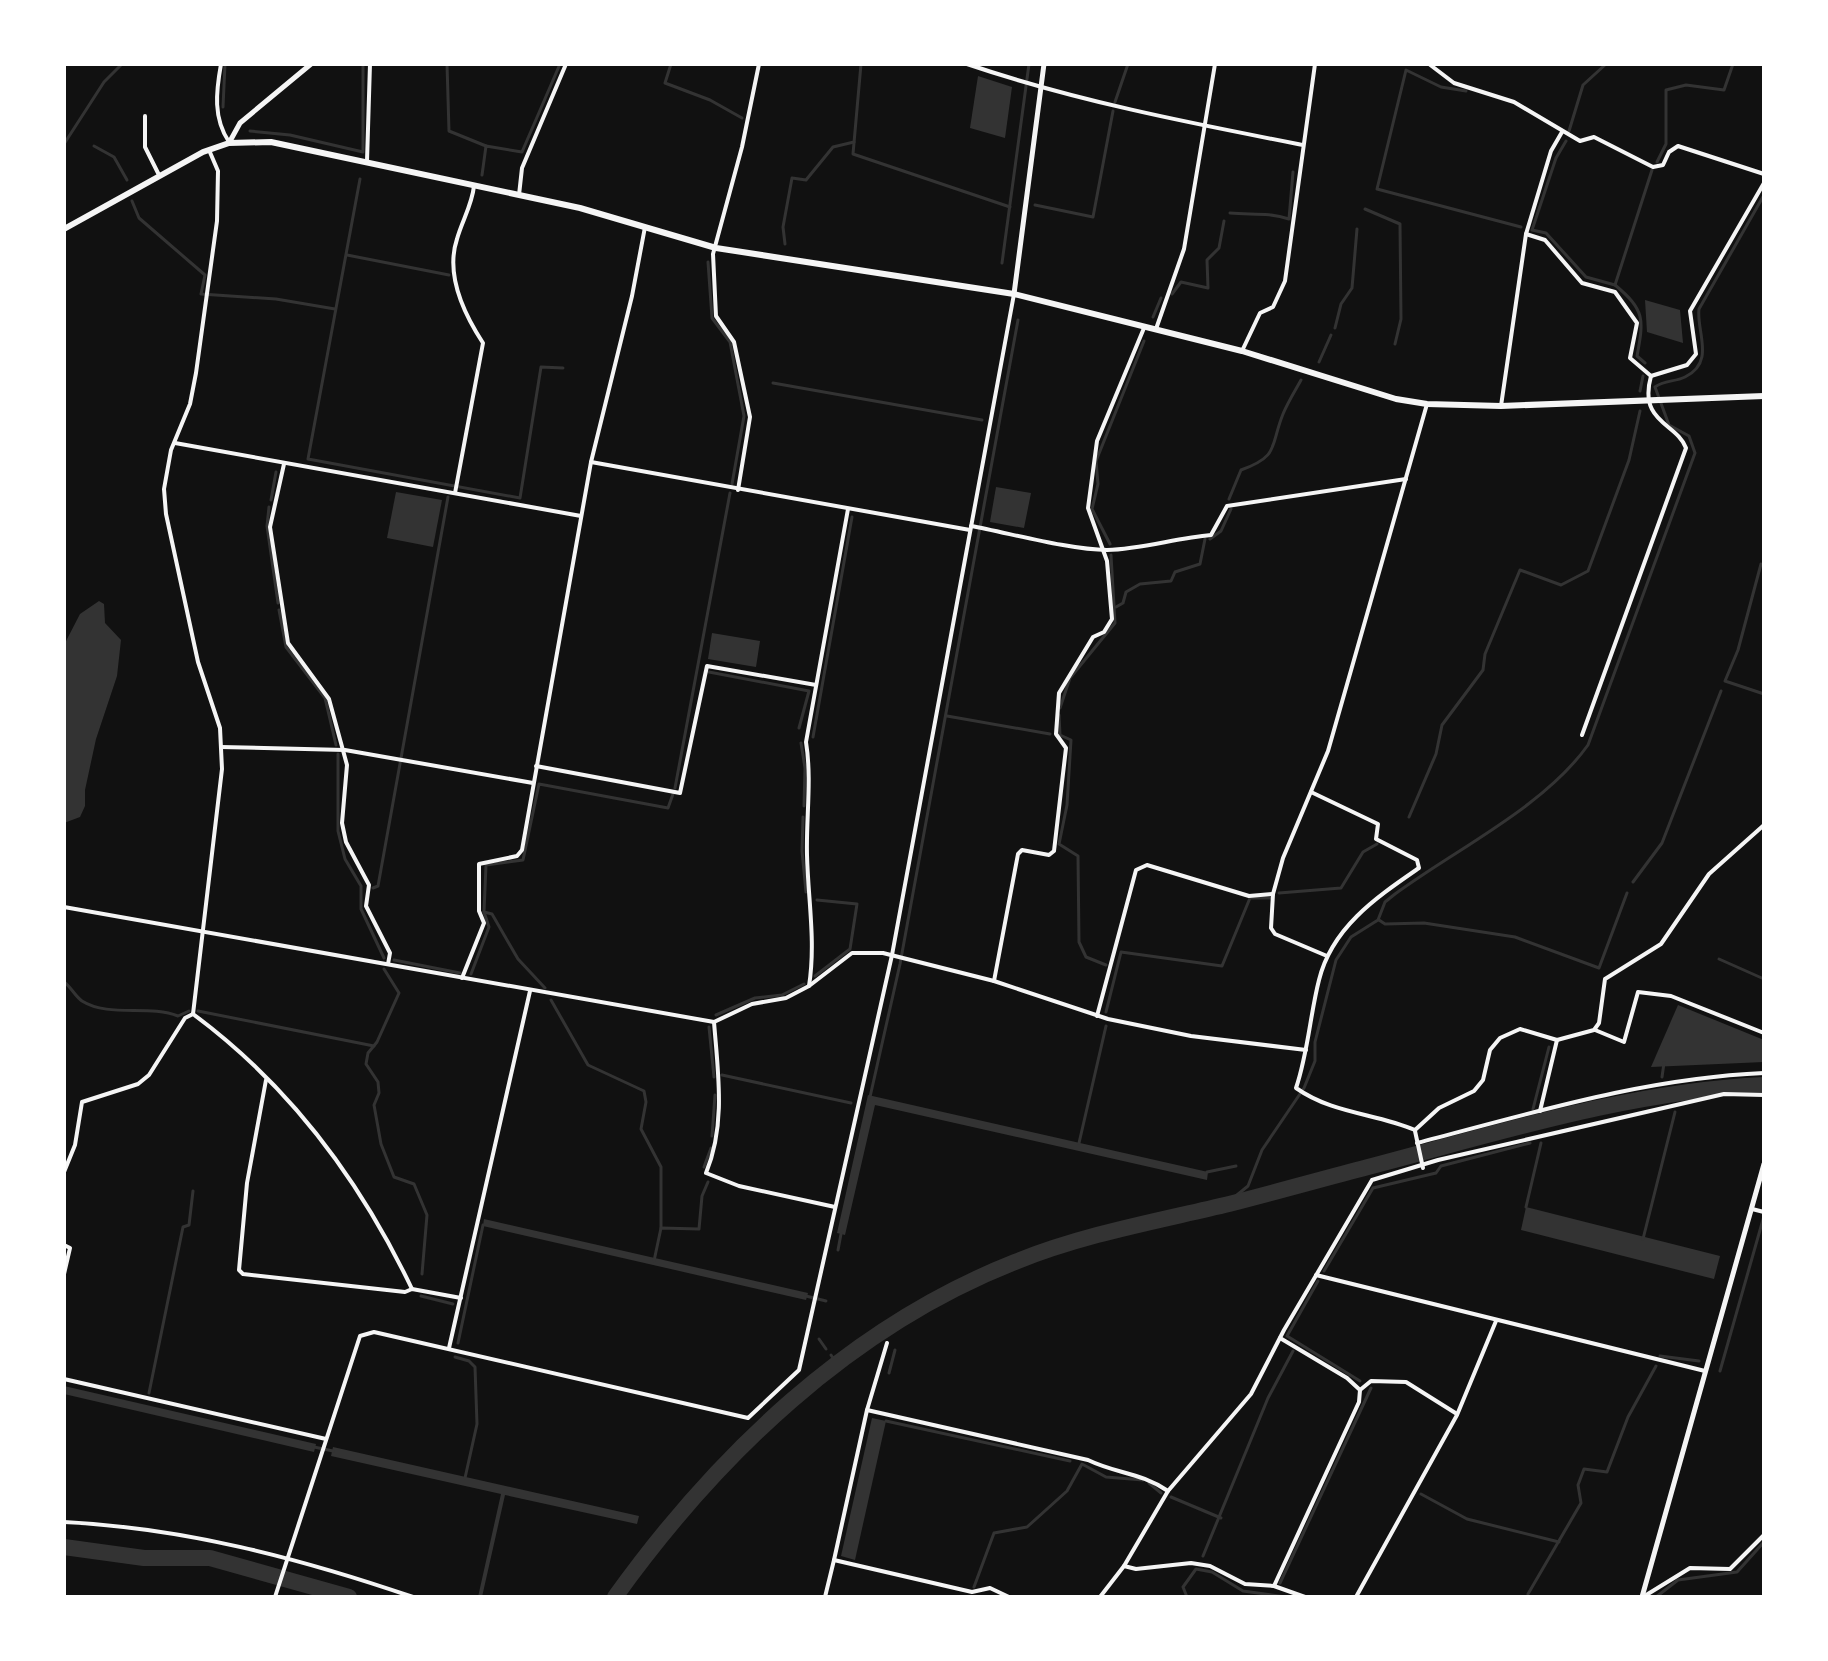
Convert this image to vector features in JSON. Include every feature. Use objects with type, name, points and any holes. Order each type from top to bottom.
[{"type":"main road","points":[[64,229],[208,150],[229,143],[271,142],[519,195],[645,226],[716,248],[1014,294],[1242,351],[1377,394],[1427,404],[1501,406],[1764,396]]},
{"type":"street","points":[[221,64],[217,91],[219,128],[229,143],[240,123],[311,64]]},
{"type":"street","points":[[367,163],[370,64]]},
{"type":"street","points":[[519,195],[522,168],[566,64]]},
{"type":"street","points":[[738,490],[750,417],[734,342],[716,316],[716,248],[759,64]]},
{"type":"street","points":[[967,64],[1020,82],[1205,126],[1303,145]]},
{"type":"street","points":[[275,1597],[360,1336],[374,1332],[748,1418],[799,1370],[892,955],[1014,294],[1044,64]]},
{"type":"street","points":[[1156,329],[1184,249],[1215,64]]},
{"type":"street","points":[[1242,351],[1260,313],[1273,307],[1285,281],[1315,64]]},
{"type":"street","points":[[1429,64],[1454,83],[1514,102],[1580,141],[1594,137],[1653,167],[1663,165],[1669,152],[1678,146],[1764,174]]},
{"type":"street","points":[[145,116],[145,147],[159,175]]},
{"type":"street","points":[[1501,406],[1526,234],[1551,151],[1562,132]]},
{"type":"street","points":[[193,1014],[222,769],[220,728],[198,662],[166,514],[165,482],[196,373],[217,221],[218,171],[208,150]]},
{"type":"street","points":[[1651,376],[1687,365],[1696,354],[1690,311],[1764,183]]},
{"type":"street","points":[[455,492],[483,343],[462,311],[454,265],[455,242],[474,186]]},
{"type":"street","points":[[462,978],[484,923],[479,911],[479,864],[517,856],[522,850],[591,462],[632,296],[645,226]]},
{"type":"street","points":[[1526,234],[1545,240],[1582,283],[1615,292],[1637,323],[1630,358],[1651,376]]},
{"type":"street","points":[[994,981],[1018,854],[1022,850],[1049,855],[1054,851],[1066,748],[1056,734],[1057,703],[1068,674],[1093,637],[1104,632],[1112,619],[1104,550],[1088,508],[1092,461],[1097,441],[1145,326]]},
{"type":"street","points":[[1582,735],[1686,448],[1683,439],[1658,421],[1646,393],[1651,376]]},
{"type":"street","points":[[1327,956],[1275,934],[1271,928],[1273,894],[1283,858],[1328,751],[1427,404]]},
{"type":"street","points":[[175,443],[581,516]]},
{"type":"street","points":[[591,462],[848,509],[1104,550],[1211,535],[1227,506],[1406,479]]},
{"type":"street","points":[[284,464],[270,527],[288,643],[329,699],[345,750],[342,823],[346,842],[369,885],[366,906],[390,953],[388,964]]},
{"type":"street","points":[[809,986],[814,955],[807,854],[810,767],[806,742],[848,509]]},
{"type":"street","points":[[536,766],[680,793],[707,666],[816,685]]},
{"type":"street","points":[[221,747],[345,750],[533,783]]},
{"type":"street","points":[[1311,792],[1378,824],[1376,839],[1417,860],[1419,868],[1374,900],[1348,924],[1327,956],[1296,1088],[1344,1113],[1397,1122],[1415,1130]]},
{"type":"street","points":[[1594,1030],[1599,1023],[1605,979],[1661,944],[1709,874],[1764,825]]},
{"type":"street","points":[[1097,1016],[1136,870],[1147,865],[1249,896],[1273,894]]},
{"type":"street","points":[[64,907],[714,1022],[752,1004],[786,998],[809,986],[852,953],[892,955],[994,981],[1097,1016],[1191,1036],[1306,1050]]},
{"type":"street","points":[[449,1348],[530,990]]},
{"type":"street","points":[[1415,1130],[1439,1108],[1474,1091],[1483,1080],[1490,1050],[1500,1038],[1520,1029],[1557,1040],[1594,1030],[1624,1042],[1638,992],[1671,996],[1764,1033]]},
{"type":"street","points":[[193,1014],[220,1034],[300,1113],[385,1230],[412,1289]]},
{"type":"street","points":[[64,1172],[82,1102],[138,1084],[149,1075],[185,1018],[193,1014]]},
{"type":"street","points":[[714,1022],[720,1095],[715,1152],[706,1173],[739,1186],[835,1207]]},
{"type":"street","points":[[1540,1111],[1557,1040]]},
{"type":"street","points":[[1417,1143],[1540,1111],[1703,1076],[1764,1073]]},
{"type":"street","points":[[266,1080],[247,1183],[239,1270],[243,1274],[405,1292],[412,1289],[461,1298]]},
{"type":"street","points":[[1100,1597],[1124,1566],[1168,1491],[1251,1394],[1372,1180],[1423,1168],[1438,1160],[1724,1094],[1764,1095]]},
{"type":"street","points":[[1415,1130],[1423,1168]]},
{"type":"street","points":[[1643,1597],[1764,1164]]},
{"type":"street","points":[[1752,1209],[1764,1212]]},
{"type":"street","points":[[64,1245],[70,1248],[64,1274]]},
{"type":"street","points":[[1316,1275],[1707,1372]]},
{"type":"street","points":[[1356,1597],[1457,1415],[1496,1321]]},
{"type":"street","points":[[1280,1338],[1347,1378],[1360,1390]]},
{"type":"street","points":[[825,1597],[867,1410],[887,1343]]},
{"type":"street","points":[[64,1379],[325,1442]]},
{"type":"street","points":[[1274,1586],[1359,1402],[1360,1390],[1371,1381],[1406,1382],[1457,1415]]},
{"type":"street","points":[[867,1410],[1088,1460],[1107,1469],[1147,1476],[1168,1491]]},
{"type":"street","points":[[64,1522],[188,1535],[413,1597]]},
{"type":"street","points":[[1643,1597],[1690,1568],[1730,1569],[1764,1535]]},
{"type":"street","points":[[834,1560],[972,1592],[990,1588],[1009,1597]]},
{"type":"street","points":[[1124,1566],[1136,1569],[1201,1564],[1245,1584],[1274,1586],[1305,1597]]},
{"type":"shaded area","points":[[978,76],[1012,87],[1005,138],[970,128]]},
{"type":"shaded area","points":[[1645,300],[1680,310],[1683,343],[1647,332]]},
{"type":"shaded area","points":[[996,487],[1031,493],[1024,528],[990,522]]},
{"type":"shaded area","points":[[396,492],[442,500],[433,547],[387,538]]},
{"type":"shaded area","points":[[99,601],[104,604],[105,623],[121,640],[117,676],[96,739],[85,790],[85,806],[80,817],[64,823],[64,645],[80,614]]},
{"type":"shaded area","points":[[712,633],[760,641],[756,667],[708,659]]},
{"type":"shaded area","points":[[1678,1005],[1764,1040],[1764,1062],[1651,1067]]},
{"type":"shaded area","points":[[868,1095],[1208,1172],[1207,1180],[875,1105],[845,1235],[837,1233]]},
{"type":"shaded area","points":[[1526,1207],[1720,1256],[1714,1279],[1521,1230]]},
{"type":"shaded area","points":[[484,1219],[808,1293],[806,1300],[483,1226]]},
{"type":"shaded area","points":[[64,1386],[316,1444],[314,1452],[64,1394]]},
{"type":"shaded area","points":[[872,1418],[886,1421],[855,1560],[841,1556]]},
{"type":"shaded area","points":[[333,1447],[639,1516],[637,1524],[505,1495],[482,1597],[478,1597],[501,1494],[331,1456]]},
{"type":"waterway","points":[[64,144],[104,82],[122,64]]},
{"type":"waterway","points":[[223,107],[225,64]]},
{"type":"waterway","points":[[250,131],[290,135],[363,152],[363,64]]},
{"type":"waterway","points":[[447,64],[449,131],[486,146]]},
{"type":"waterway","points":[[482,175],[486,146],[522,152],[560,64]]},
{"type":"waterway","points":[[671,64],[665,83],[710,100],[742,118]]},
{"type":"waterway","points":[[861,64],[853,154],[1010,207]]},
{"type":"waterway","points":[[1002,263],[1029,64]]},
{"type":"waterway","points":[[1115,102],[1128,64]]},
{"type":"waterway","points":[[1569,131],[1583,85],[1606,64]]},
{"type":"waterway","points":[[1657,162],[1666,144],[1666,90],[1686,85],[1724,90],[1733,64]]},
{"type":"waterway","points":[[1466,91],[1441,87],[1406,70],[1377,189],[1521,227]]},
{"type":"waterway","points":[[1035,205],[1093,217],[1113,111]]},
{"type":"waterway","points":[[1566,141],[1556,158],[1532,230],[1546,233],[1586,277],[1615,285]]},
{"type":"waterway","points":[[785,244],[783,227],[792,178],[806,180],[833,147],[854,142]]},
{"type":"waterway","points":[[94,146],[114,157],[127,180]]},
{"type":"waterway","points":[[1645,363],[1637,356],[1640,316],[1632,301],[1615,285],[1652,170]]},
{"type":"waterway","points":[[1230,213],[1289,219],[1293,172]]},
{"type":"waterway","points":[[360,179],[308,459],[520,498],[541,367],[563,368]]},
{"type":"waterway","points":[[1226,1204],[1248,1186],[1262,1150],[1304,1088],[1315,1061],[1315,1042],[1336,960],[1351,937],[1378,920],[1385,902],[1395,894],[1524,808],[1570,767],[1588,745],[1695,453],[1689,436],[1669,425],[1655,387],[1685,377],[1700,363],[1699,309],[1764,195]]},
{"type":"waterway","points":[[132,201],[139,218],[205,275],[201,294],[276,299],[335,309]]},
{"type":"waterway","points":[[1365,209],[1400,224],[1401,319],[1395,344]]},
{"type":"waterway","points":[[1172,294],[1181,282],[1208,288],[1207,260],[1219,248],[1224,221]]},
{"type":"waterway","points":[[1335,328],[1341,304],[1352,288],[1357,229]]},
{"type":"waterway","points":[[347,255],[449,275]]},
{"type":"waterway","points":[[708,262],[712,318],[730,342],[744,416],[732,484]]},
{"type":"waterway","points":[[1153,317],[1161,298]]},
{"type":"waterway","points":[[870,1097],[900,964],[1018,320]]},
{"type":"waterway","points":[[1319,362],[1331,335]]},
{"type":"waterway","points":[[1110,544],[1092,509],[1098,484],[1096,461],[1144,341]]},
{"type":"waterway","points":[[1640,391],[1643,376]]},
{"type":"waterway","points":[[1229,499],[1241,470],[1262,460],[1272,449],[1283,414],[1301,380]]},
{"type":"waterway","points":[[773,383],[982,420]]},
{"type":"waterway","points":[[1409,817],[1436,754],[1442,725],[1483,670],[1485,654],[1520,570],[1561,585],[1588,571],[1629,460],[1640,411]]},
{"type":"waterway","points":[[271,500],[276,472]]},
{"type":"waterway","points":[[675,788],[730,493]]},
{"type":"waterway","points":[[373,888],[378,886],[448,497]]},
{"type":"waterway","points":[[269,507],[267,526],[278,603]]},
{"type":"waterway","points":[[1210,539],[1221,531],[1231,509]]},
{"type":"waterway","points":[[813,737],[852,517]]},
{"type":"waterway","points":[[1116,607],[1123,603],[1126,592],[1140,584],[1171,581],[1175,572],[1200,564],[1205,539]]},
{"type":"waterway","points":[[1060,708],[1070,678],[1115,623],[1111,555]]},
{"type":"waterway","points":[[1761,564],[1738,650],[1725,681],[1764,694]]},
{"type":"waterway","points":[[279,610],[286,647],[325,698],[336,745]]},
{"type":"waterway","points":[[709,672],[809,691],[799,728]]},
{"type":"waterway","points":[[1633,882],[1662,843],[1721,691]]},
{"type":"waterway","points":[[1059,715],[1060,735],[1071,740],[1067,805],[1059,844],[1078,856],[1079,942],[1086,957],[1106,965]]},
{"type":"waterway","points":[[947,716],[1050,734]]},
{"type":"waterway","points":[[801,743],[805,768],[804,806]]},
{"type":"waterway","points":[[338,754],[338,831],[345,859],[361,886],[361,909],[384,958]]},
{"type":"waterway","points":[[545,988],[518,959],[492,914],[484,912],[486,865],[523,860],[539,784],[668,808],[673,794]]},
{"type":"waterway","points":[[803,817],[806,892]]},
{"type":"waterway","points":[[1279,893],[1341,888],[1363,852],[1377,844]]},
{"type":"waterway","points":[[1379,920],[1385,924],[1424,923],[1515,937],[1599,968],[1627,893]]},
{"type":"waterway","points":[[1106,1012],[1121,952],[1222,966],[1250,898],[1270,898]]},
{"type":"waterway","points":[[815,976],[850,949],[857,904],[817,900]]},
{"type":"waterway","points":[[471,974],[489,927],[484,912]]},
{"type":"waterway","points":[[1719,959],[1764,979]]},
{"type":"waterway","points":[[394,960],[460,973]]},
{"type":"waterway","points":[[384,969],[399,993],[377,1042],[368,1053],[366,1064],[378,1082],[379,1093],[374,1105],[381,1144],[394,1177],[414,1184],[427,1215],[422,1274]]},
{"type":"waterway","points":[[64,982],[82,1001],[104,1009],[155,1011],[178,1016],[189,1011]]},
{"type":"waterway","points":[[716,1015],[755,998],[782,995],[804,984]]},
{"type":"waterway","points":[[551,1000],[588,1065],[644,1091],[646,1102],[641,1129],[661,1167],[661,1228]]},
{"type":"waterway","points":[[198,1011],[374,1046]]},
{"type":"waterway","points":[[1079,1143],[1106,1026]]},
{"type":"waterway","points":[[709,1027],[714,1077]]},
{"type":"waterway","points":[[1533,1109],[1549,1047]]},
{"type":"waterway","points":[[1662,1077],[1664,1063]]},
{"type":"waterway","points":[[722,1075],[851,1103]]},
{"type":"waterway","points":[[615,1597],[697,1494],[791,1401],[843,1359],[897,1322],[955,1289],[1015,1262],[1094,1236],[1564,1116],[1664,1096],[1764,1085]]},
{"type":"waterway","points":[[712,1136],[715,1095]]},
{"type":"waterway","points":[[1643,1239],[1675,1112]]},
{"type":"waterway","points":[[1324,1271],[1373,1188],[1436,1173],[1441,1166],[1530,1143]]},
{"type":"waterway","points":[[1526,1207],[1541,1143]]},
{"type":"waterway","points":[[704,1167],[711,1148]]},
{"type":"waterway","points":[[1207,1172],[1236,1166]]},
{"type":"waterway","points":[[654,1261],[661,1228],[699,1229],[702,1196],[708,1182]]},
{"type":"waterway","points":[[149,1393],[183,1227],[189,1225],[193,1191]]},
{"type":"waterway","points":[[1720,1371],[1764,1216]]},
{"type":"waterway","points":[[458,1343],[483,1225]]},
{"type":"waterway","points":[[838,1250],[841,1234]]},
{"type":"waterway","points":[[1318,1281],[1287,1336],[1360,1381]]},
{"type":"waterway","points":[[421,1296],[453,1304]]},
{"type":"waterway","points":[[806,1296],[826,1301]]},
{"type":"waterway","points":[[819,1339],[826,1349]]},
{"type":"waterway","points":[[889,1373],[895,1350]]},
{"type":"waterway","points":[[1203,1556],[1268,1398],[1293,1351]]},
{"type":"waterway","points":[[831,1355],[837,1364]]},
{"type":"waterway","points":[[1660,1356],[1699,1361]]},
{"type":"waterway","points":[[455,1357],[469,1361],[475,1367],[477,1424],[465,1478]]},
{"type":"waterway","points":[[1528,1594],[1581,1503],[1578,1485],[1584,1469],[1607,1472],[1628,1417],[1656,1366]]},
{"type":"waterway","points":[[1280,1583],[1371,1388]]},
{"type":"waterway","points":[[886,1421],[1070,1461]]},
{"type":"waterway","points":[[314,1447],[333,1451]]},
{"type":"waterway","points":[[974,1587],[994,1533],[1027,1527],[1067,1491],[1082,1464],[1106,1477],[1143,1480]]},
{"type":"waterway","points":[[1149,1483],[1161,1493]]},
{"type":"waterway","points":[[1421,1494],[1467,1519],[1559,1542]]},
{"type":"waterway","points":[[1171,1497],[1221,1518]]},
{"type":"waterway","points":[[1656,1597],[1678,1580],[1737,1572],[1764,1542]]},
{"type":"waterway","points":[[64,1547],[144,1558],[210,1558],[349,1597]]},
{"type":"waterway","points":[[1187,1597],[1183,1587],[1196,1569],[1212,1572],[1243,1591],[1286,1597]]}]
